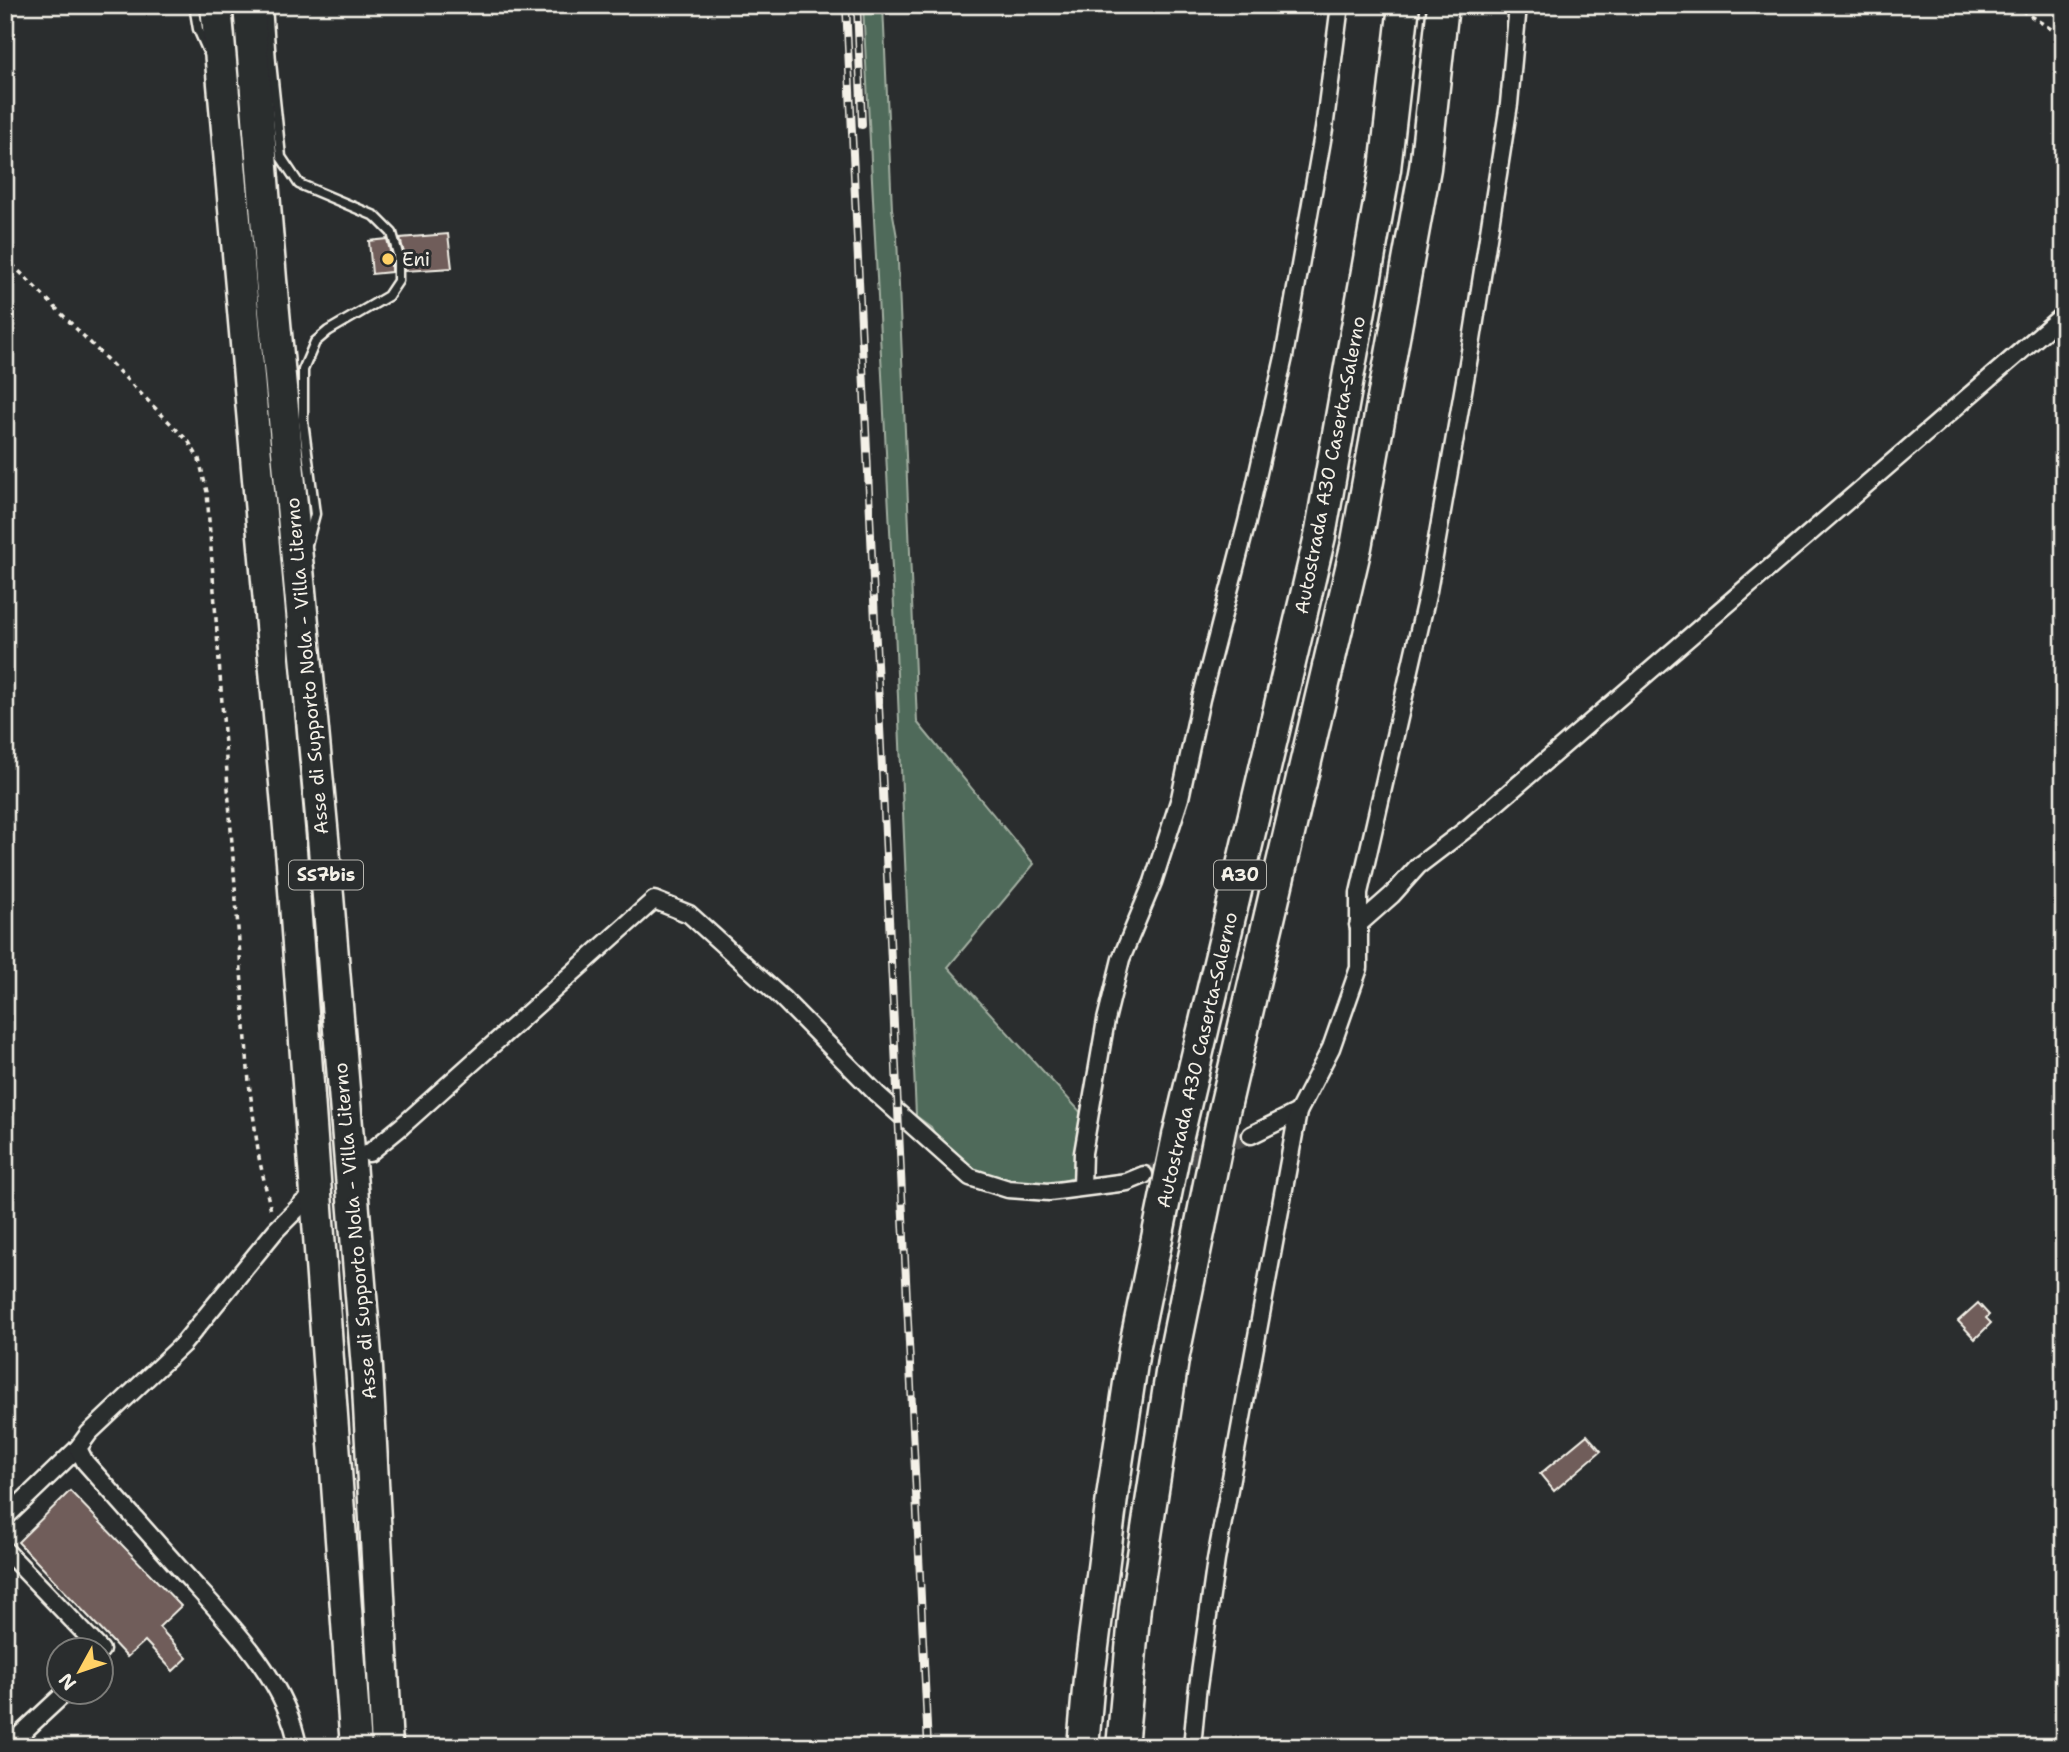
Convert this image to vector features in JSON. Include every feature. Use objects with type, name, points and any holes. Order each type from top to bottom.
[{"type":"highway","name":"Asse di Supporto Nola - Villa Literno","points":[[216,5],[292,862],[356,1747]]},
{"type":"highway","name":"Asse di Supporto Nola - Villa Literno","points":[[248,5],[324,848],[367,1368],[387,1747]]},
{"type":"highway","name":"Autostrada A30 Caserta-Salerno","points":[[1083,1747],[1113,1490],[1135,1350],[1178,1136],[1321,536],[1385,169],[1404,5]]},
{"type":"highway","name":"Autostrada A30 Caserta-Salerno","points":[[1122,1747],[1135,1606],[1173,1360],[1222,1120],[1356,547],[1425,168],[1443,5]]},
{"type":"street","points":[[1082,1187],[1083,1153],[1109,1008],[1121,959],[1153,882],[1180,798],[1201,699],[1247,522],[1284,357],[1324,129],[1340,5]]},
{"type":"street","points":[[1192,1747],[1196,1694],[1216,1560],[1298,1112],[1331,1048],[1359,968],[1359,893],[1429,591],[1509,104],[1518,5]]},
{"type":"street","points":[[1358,925],[1392,895],[1418,866],[1469,827],[2064,314]]},
{"type":"street","points":[[369,1153],[654,900],[689,914],[782,998],[877,1094],[970,1177],[1008,1189],[1049,1192],[1127,1182],[1144,1175]]},
{"type":"street","points":[[1251,1135],[1298,1112]]},
{"type":"street","points":[[5,1518],[78,1448],[89,1433],[184,1344],[276,1230],[303,1203]]},
{"type":"street","points":[[78,1448],[85,1462],[235,1630],[278,1692],[293,1723],[298,1747]]},
{"type":"street","points":[[5,1550],[87,1636]]},
{"type":"street","points":[[7,1747],[51,1706]]},
{"type":"lane","points":[[194,5],[198,29],[224,89]]},
{"type":"lane","points":[[267,5],[281,157],[299,184],[375,216],[392,233],[398,254],[398,281],[388,296],[328,331],[316,342],[303,370],[303,421],[315,514],[299,578]]},
{"type":"path","points":[[2013,5],[2064,37]]},
{"type":"path","points":[[5,257],[189,442],[199,459],[207,492],[249,1083],[259,1158],[276,1230]]},
{"type":"green space","points":[[863,5],[883,5],[892,209],[897,237],[917,722],[1034,864],[948,967],[1085,1117],[1073,1178],[1050,1185],[1005,1183],[972,1173],[938,1141],[931,1127],[916,1116],[895,627]]},
{"type":"building","points":[[448,234],[452,268],[405,271],[400,238]]},
{"type":"building","points":[[387,239],[391,272],[372,274],[369,241]]},
{"type":"building","points":[[1978,1303],[1989,1315],[1986,1318],[1991,1323],[1975,1339],[1958,1321]]},
{"type":"building","points":[[1587,1435],[1601,1451],[1554,1491],[1540,1474]]},
{"type":"building","points":[[70,1491],[181,1606],[159,1627],[187,1658],[173,1671],[145,1641],[127,1657],[116,1645],[116,1636],[107,1636],[18,1542]]},
{"type":"tunnel","points":[[1144,1175],[1251,1135]]},
{"type":"railway","points":[[846,5],[928,1747]]},
{"type":"railway","points":[[857,5],[862,125]]},
{"type":"place","name":"Eni","points":[[388,259]]}]
